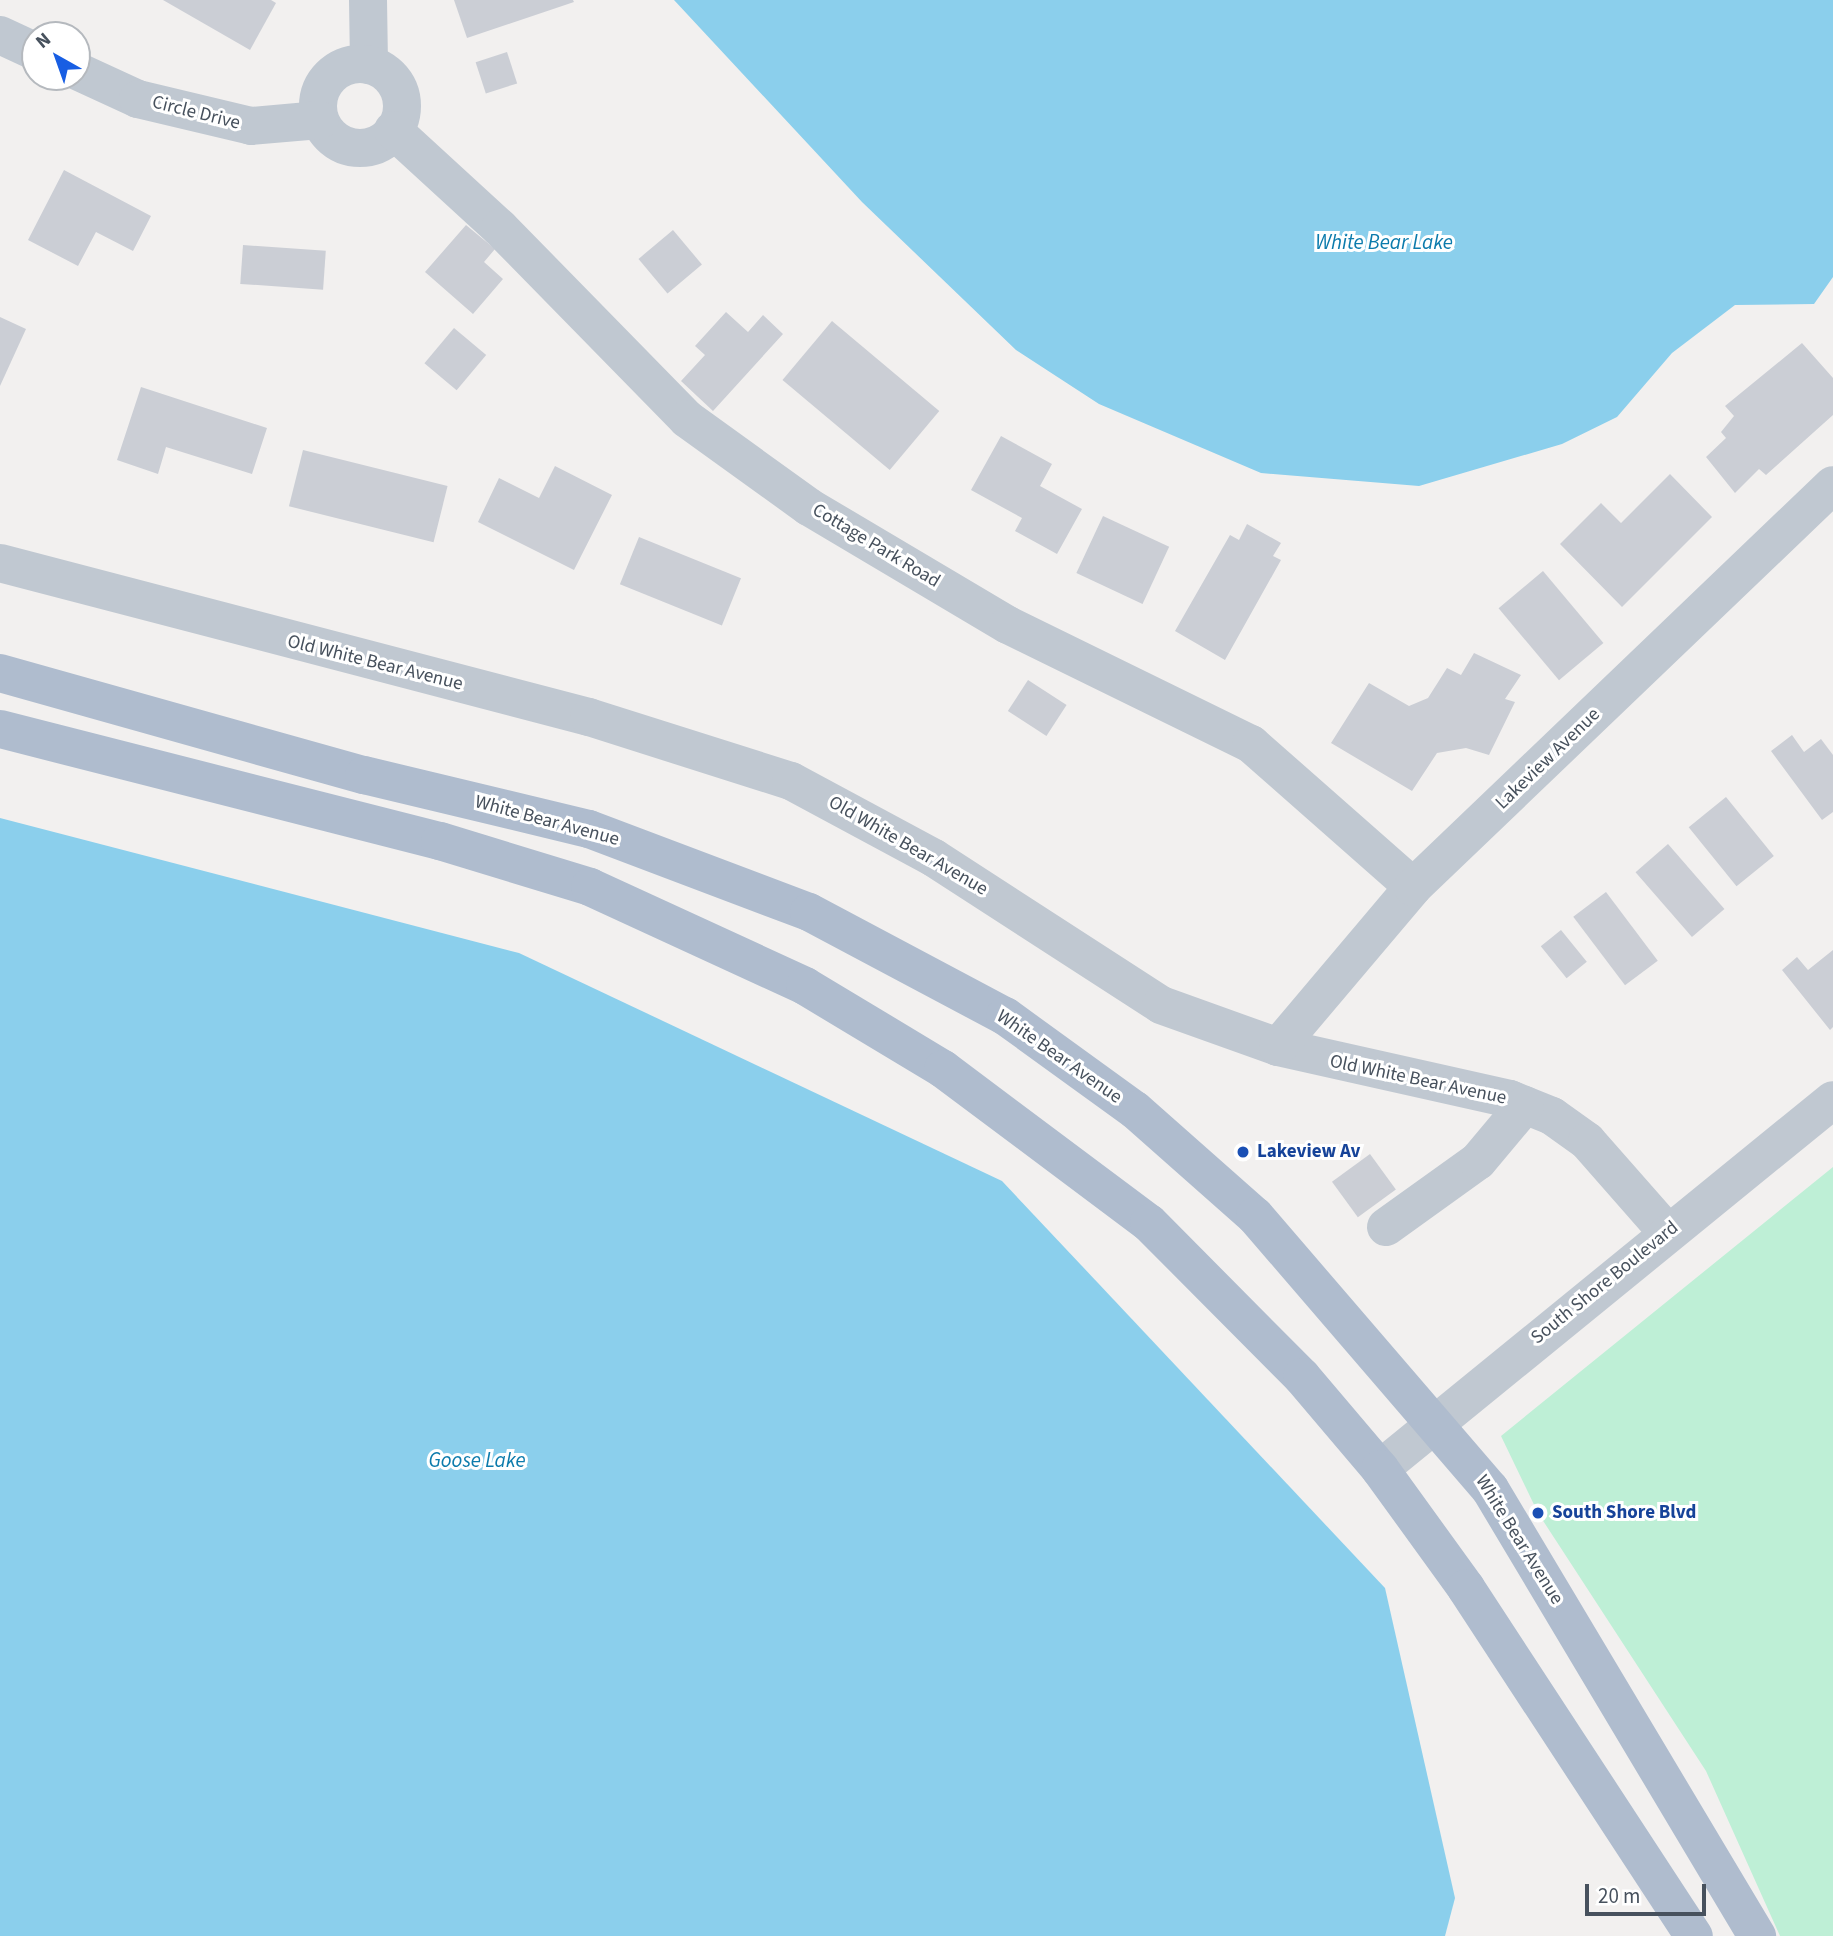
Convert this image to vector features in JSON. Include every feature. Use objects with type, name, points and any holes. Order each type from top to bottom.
[{"type":"main road","name":"White Bear Avenue","points":[[0,673],[364,775],[589,829],[808,912],[1005,1016],[1135,1111],[1255,1216],[1490,1489],[1757,1936]]},
{"type":"main road","points":[[0,729],[440,841],[590,887],[805,986],[943,1069],[1149,1223],[1302,1377],[1380,1469],[1644,1852],[1694,1936]]},
{"type":"street","points":[[368,0],[369,65]]},
{"type":"street","points":[[0,35],[21,45]]},
{"type":"street","points":[[369,65],[386,72],[401,93],[393,130],[374,146],[349,147],[320,120],[318,105],[328,78],[341,68],[369,65]]},
{"type":"street","name":"Circle Drive","points":[[91,77],[138,99],[250,126],[320,120]]},
{"type":"street","name":"Cottage Park Road","points":[[393,130],[500,228],[687,419],[809,507],[1008,625],[1251,744],[1413,887]]},
{"type":"street","name":"Lakeview Avenue","points":[[1278,1047],[1413,887],[1833,485]]},
{"type":"street","name":"Old White Bear Avenue","points":[[0,563],[589,717],[790,781],[934,858],[1161,1005],[1278,1047],[1525,1105],[1587,1141],[1667,1232]]},
{"type":"street","name":"South Shore Boulevard","points":[[1380,1469],[1667,1232],[1833,1100]]},
{"type":"street","points":[[1386,1227],[1478,1161],[1525,1105]]},
{"type":"green space","points":[[1833,1167],[1833,1936],[1780,1936],[1706,1771],[1538,1513],[1501,1436]]},
{"type":"water","name":"White Bear Lake","points":[[674,0],[1833,0],[1833,277],[1814,304],[1735,305],[1672,353],[1617,417],[1562,444],[1419,486],[1261,473],[1099,404],[1016,350],[862,202]]},
{"type":"water","name":"Goose Lake","points":[[0,818],[519,953],[1002,1181],[1385,1588],[1455,1898],[1445,1936],[0,1936]]},
{"type":"building","points":[[163,0],[271,0],[276,3],[250,50]]},
{"type":"building","points":[[454,0],[573,0],[574,2],[467,38]]},
{"type":"building","points":[[507,52],[517,83],[486,94],[476,62]]},
{"type":"building","points":[[64,170],[151,216],[133,251],[96,232],[78,266],[28,240]]},
{"type":"building","points":[[466,225],[495,249],[484,262],[503,279],[473,314],[425,272]]},
{"type":"building","points":[[673,230],[702,264],[667,293],[639,259]]},
{"type":"building","points":[[243,245],[326,251],[323,290],[240,284]]},
{"type":"building","points":[[726,312],[748,332],[763,315],[783,334],[713,411],[681,381],[705,355],[695,346]]},
{"type":"building","points":[[0,317],[26,329],[0,386]]},
{"type":"building","points":[[832,321],[939,411],[890,470],[783,380]]},
{"type":"building","points":[[454,328],[486,355],[457,390],[424,363]]},
{"type":"building","points":[[1802,343],[1833,378],[1833,415],[1766,475],[1759,469],[1735,493],[1706,457],[1726,438],[1721,432],[1734,416],[1725,406]]},
{"type":"building","points":[[141,387],[267,428],[252,474],[166,447],[158,474],[117,460]]},
{"type":"building","points":[[1001,436],[1052,464],[1040,486],[1082,509],[1057,554],[1015,531],[1022,518],[971,490]]},
{"type":"building","points":[[303,450],[448,486],[434,542],[289,506]]},
{"type":"building","points":[[555,466],[612,495],[574,570],[478,522],[499,478],[539,498]]},
{"type":"building","points":[[1670,474],[1712,517],[1622,607],[1560,544],[1601,503],[1621,523]]},
{"type":"building","points":[[1103,516],[1169,547],[1143,604],[1076,573]]},
{"type":"building","points":[[1247,524],[1281,543],[1273,556],[1281,560],[1225,660],[1175,631],[1230,535],[1239,540]]},
{"type":"building","points":[[639,537],[741,578],[722,625],[620,584]]},
{"type":"building","points":[[1543,571],[1603,643],[1559,680],[1499,608]]},
{"type":"building","points":[[1474,653],[1521,675],[1505,699],[1515,702],[1489,755],[1466,748],[1437,753],[1412,791],[1331,743],[1369,683],[1409,706],[1428,698],[1447,668],[1461,675]]},
{"type":"building","points":[[1028,680],[1067,705],[1046,736],[1008,711]]},
{"type":"building","points":[[1792,735],[1804,752],[1821,739],[1833,755],[1833,812],[1822,820],[1771,751]]},
{"type":"building","points":[[1726,797],[1774,856],[1737,886],[1689,827]]},
{"type":"building","points":[[1668,844],[1724,909],[1692,937],[1636,872]]},
{"type":"building","points":[[1606,892],[1658,961],[1625,985],[1573,917]]},
{"type":"building","points":[[1561,930],[1587,962],[1567,978],[1541,946]]},
{"type":"building","points":[[1833,950],[1833,1027],[1830,1030],[1782,970],[1797,957],[1808,970]]},
{"type":"building","points":[[1370,1154],[1396,1190],[1358,1217],[1332,1182]]},
{"type":"place","name":"Lakeview Av","points":[[1243,1152]]},
{"type":"place","name":"South Shore Blvd","points":[[1538,1513]]}]
